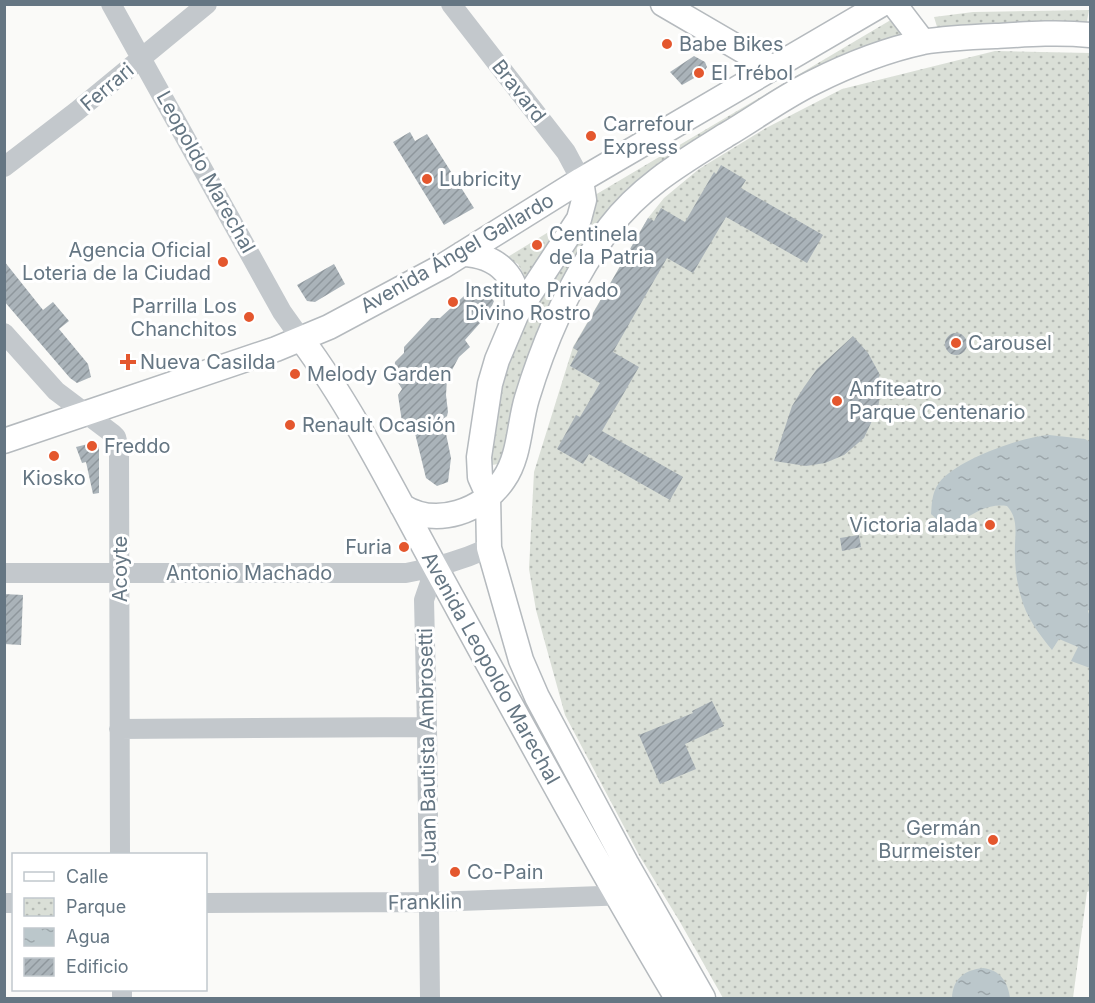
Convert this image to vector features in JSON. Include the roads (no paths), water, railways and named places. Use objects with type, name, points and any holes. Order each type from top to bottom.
[{"type":"main road","points":[[664,4],[773,68]]},
{"type":"main road","name":"Avenida Ángel Gallardo","points":[[4,441],[302,340],[462,254],[581,180],[882,4]]},
{"type":"main road","points":[[894,4],[923,42]]},
{"type":"main road","points":[[402,506],[413,513],[442,517],[463,511],[489,495],[504,480],[512,464],[526,400],[548,338],[566,301],[592,254],[623,211],[645,189],[676,166],[813,82],[872,56],[923,42],[960,38],[1048,33],[1090,35]]},
{"type":"main road","name":"Avenida Leopoldo Marechal","points":[[581,180],[584,200],[579,219],[516,315],[497,360],[484,414],[479,457],[480,477],[489,495],[489,548],[521,660],[537,697],[703,999]]},
{"type":"main road","points":[[462,254],[485,257],[495,262],[506,273],[516,293],[516,315]]},
{"type":"main road","name":"Avenida Leopoldo Marechal","points":[[302,340],[322,368],[402,506],[617,896],[677,999]]},
{"type":"street","name":"Leopoldo Marechal","points":[[111,4],[282,312],[302,340]]},
{"type":"street","name":"Ferrari","points":[[4,167],[207,4]]},
{"type":"street","name":"Bravard","points":[[452,4],[566,152],[581,180]]},
{"type":"street","name":"Acoyte","points":[[4,333],[56,391],[116,437],[119,449],[120,853]]},
{"type":"street","name":"Antonio Machado","points":[[4,573],[406,573],[459,561],[489,548]]},
{"type":"street","name":"Juan Bautista Ambrosetti","points":[[430,999],[424,600],[435,568]]},
{"type":"street","points":[[119,729],[427,727]]},
{"type":"street","name":"Franklin","points":[[207,903],[430,902],[644,895]]},
{"type":"water","points":[[1049,435],[1085,439],[1090,442],[1090,606],[1088,611],[1090,668],[1071,661],[1078,647],[1059,639],[1052,650],[1030,618],[1018,587],[1015,523],[1007,506],[985,508],[952,526],[942,524],[931,514],[935,490],[947,474],[990,451],[1022,440]]},
{"type":"water","points":[[983,968],[994,971],[1002,978],[1010,998],[952,998],[957,981],[965,973]]},
{"type":"place","name":"Babe Bikes","points":[[667,44]]},
{"type":"place","name":"El Trébol","points":[[699,73]]},
{"type":"place","name":"Carrefour Express","points":[[591,136]]},
{"type":"place","name":"Lubricity","points":[[427,179]]},
{"type":"place","name":"Centinela de la Patria","points":[[537,245]]},
{"type":"place","name":"Agencia Oficial Loteria de la Ciudad","points":[[223,262]]},
{"type":"place","name":"Instituto Privado Divino Rostro","points":[[453,302]]},
{"type":"place","name":"Parrilla Los Chanchitos","points":[[249,317]]},
{"type":"place","name":"Carousel","points":[[956,343]]},
{"type":"place","name":"Nueva Casilda","points":[[128,362]]},
{"type":"place","name":"Melody Garden","points":[[295,374]]},
{"type":"place","name":"Anfiteatro Parque Centenario","points":[[837,401]]},
{"type":"place","name":"Renault Ocasión","points":[[290,425]]},
{"type":"place","name":"Freddo","points":[[92,446]]},
{"type":"place","name":"Kiosko","points":[[54,456]]},
{"type":"place","name":"Victoria alada","points":[[990,525]]},
{"type":"place","name":"Furia","points":[[404,547]]},
{"type":"place","name":"Germán Burmeister","points":[[993,840]]},
{"type":"place","name":"Co-Pain","points":[[455,872]]}]
